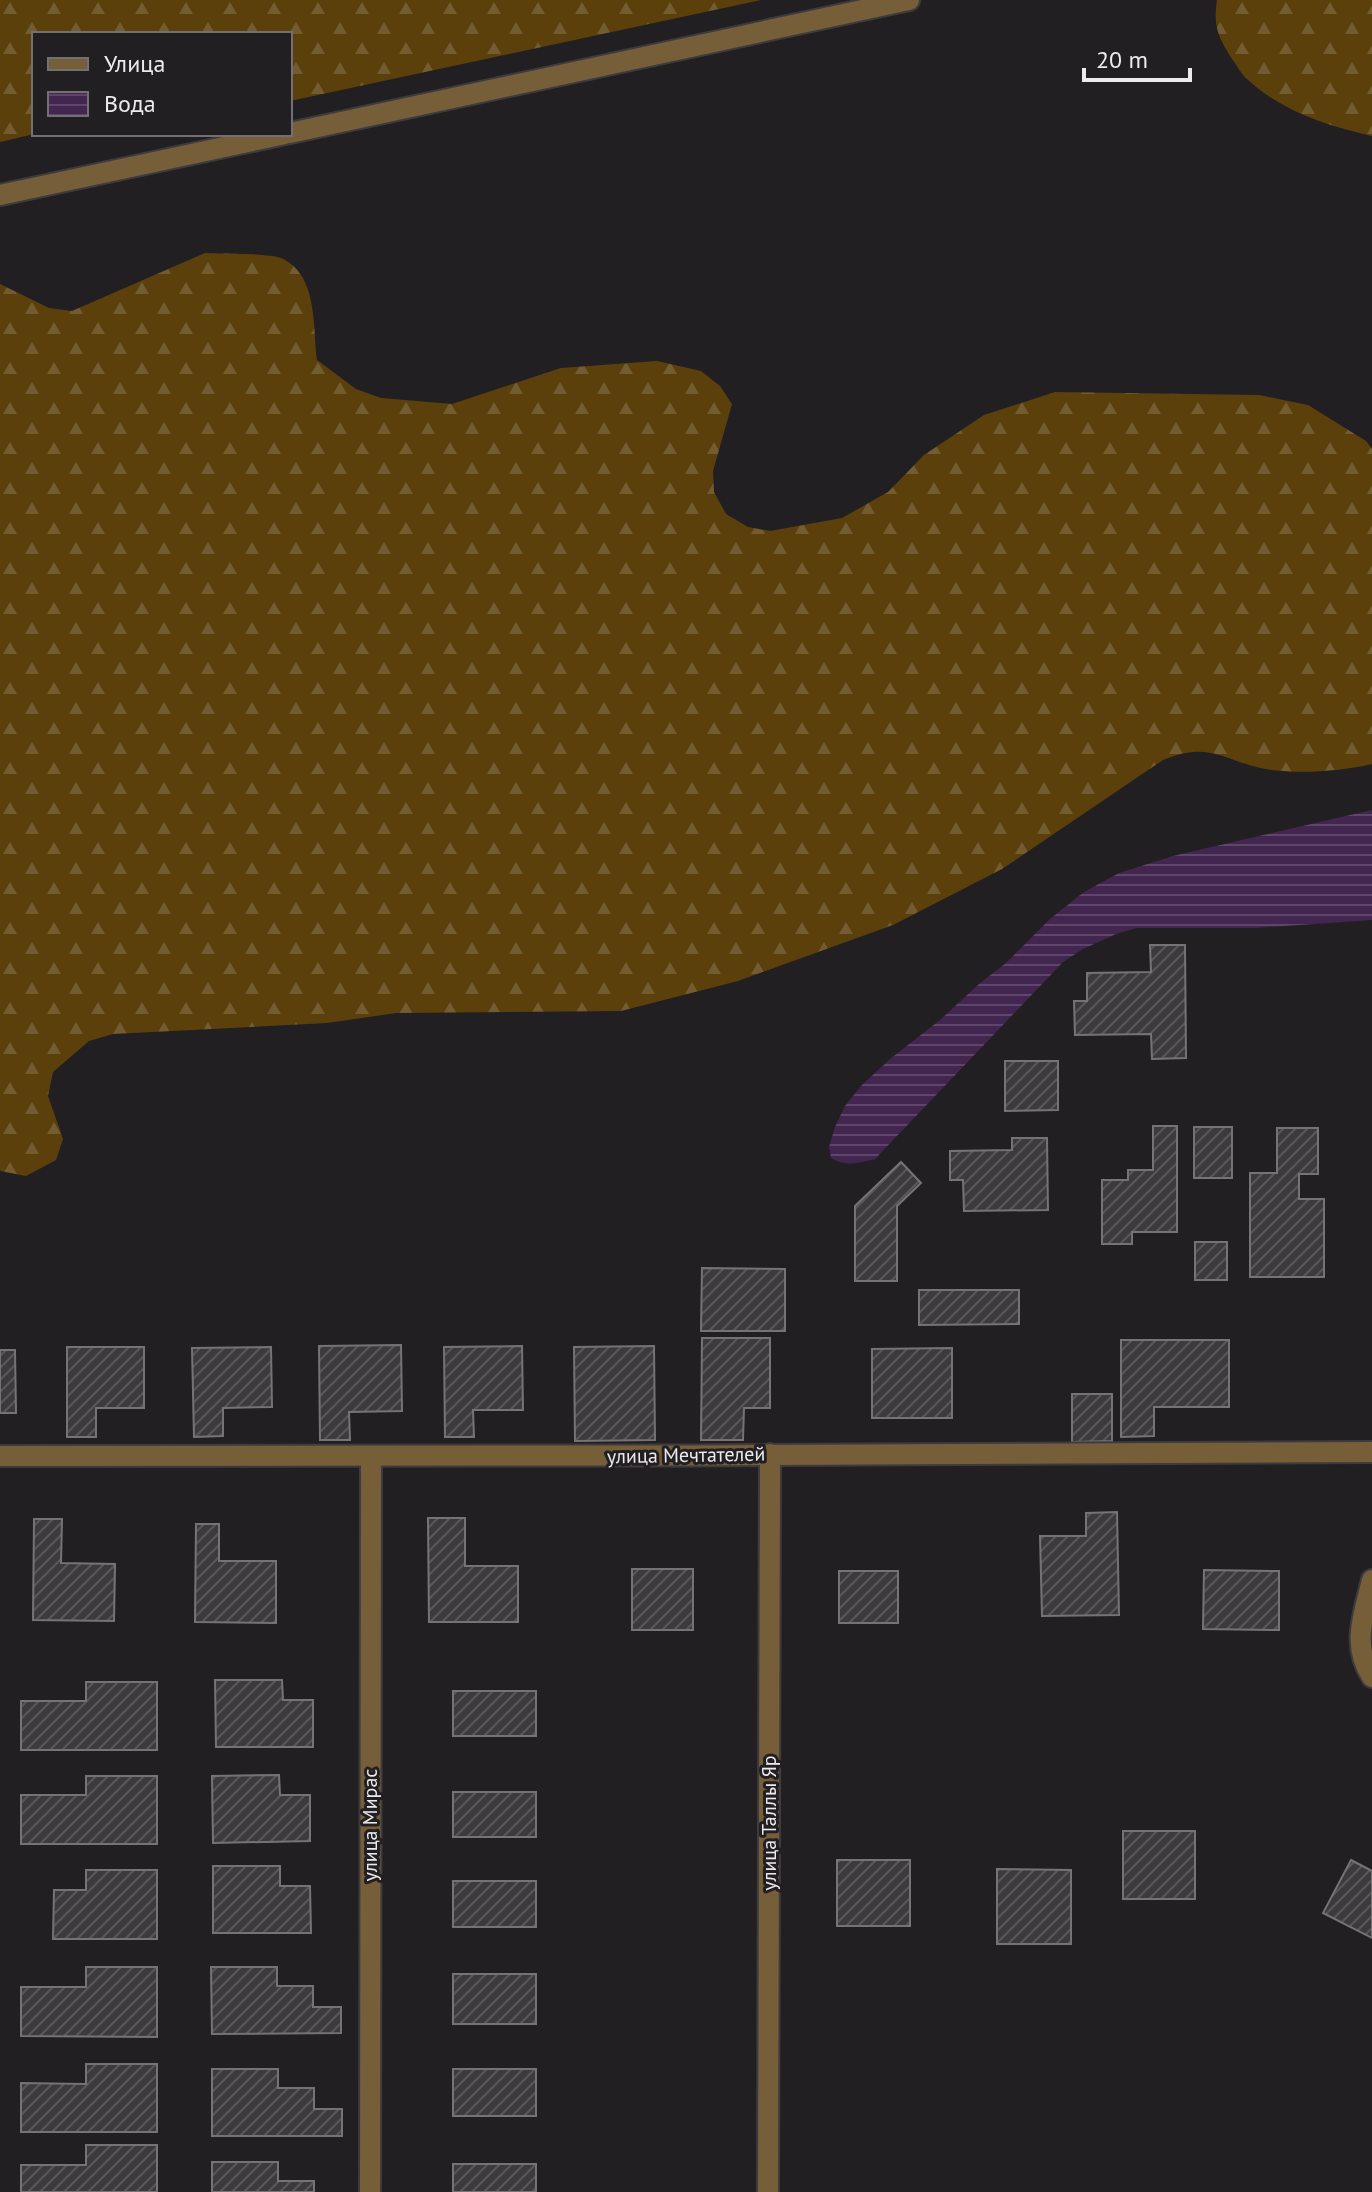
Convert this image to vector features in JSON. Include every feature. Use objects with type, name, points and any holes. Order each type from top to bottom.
[{"type":"street","points":[[292,133],[909,0]]},
{"type":"street","points":[[0,195],[279,136]]},
{"type":"street","name":"улица Мечтателей","points":[[0,1456],[371,1458],[1372,1452]]},
{"type":"street","name":"улица Таллы Яр","points":[[768,2192],[770,1454]]},
{"type":"street","name":"улица Мирас","points":[[370,2192],[371,1458]]},
{"type":"street","points":[[1372,1580],[1360,1632],[1362,1660],[1372,1677]]},
{"type":"green space","points":[[0,0],[761,0],[292,101],[292,32],[32,32],[32,134],[0,142]]},
{"type":"green space","points":[[1217,0],[1372,0],[1372,136],[1305,116],[1275,100],[1247,79],[1220,37],[1216,24]]},
{"type":"green space","points":[[205,253],[275,256],[293,266],[308,289],[314,317],[317,360],[356,389],[381,398],[452,404],[561,368],[657,361],[701,371],[720,386],[732,404],[713,471],[714,492],[726,514],[748,527],[770,531],[842,518],[888,492],[924,455],[984,415],[1055,392],[1259,395],[1308,405],[1366,441],[1372,449],[1372,764],[1322,771],[1284,771],[1256,767],[1208,752],[1180,754],[1163,760],[1002,869],[893,925],[738,981],[621,1011],[396,1013],[327,1023],[113,1034],[89,1041],[53,1072],[48,1096],[63,1139],[56,1160],[26,1176],[0,1171],[0,284],[49,308],[72,311]]},
{"type":"water","points":[[1372,810],[1372,920],[1255,928],[1136,928],[1116,934],[1063,962],[875,1159],[847,1163],[831,1158],[829,1147],[835,1127],[845,1106],[861,1086],[1084,892],[1119,873],[1173,856]]},
{"type":"building","points":[[1150,945],[1185,945],[1186,1058],[1152,1059],[1151,1034],[1075,1035],[1074,1001],[1087,1001],[1087,973],[1151,972]]},
{"type":"building","points":[[1005,1061],[1058,1061],[1058,1110],[1005,1111]]},
{"type":"building","points":[[1153,1126],[1177,1126],[1177,1232],[1132,1232],[1132,1244],[1102,1244],[1102,1180],[1128,1180],[1128,1170],[1153,1170]]},
{"type":"building","points":[[1194,1127],[1232,1127],[1232,1178],[1194,1178]]},
{"type":"building","points":[[1277,1128],[1318,1128],[1318,1174],[1299,1174],[1299,1199],[1324,1199],[1324,1277],[1250,1277],[1250,1173],[1277,1173]]},
{"type":"building","points":[[1012,1138],[1047,1138],[1048,1210],[964,1211],[963,1180],[950,1180],[950,1151],[1012,1150]]},
{"type":"building","points":[[901,1162],[921,1183],[897,1206],[897,1281],[855,1281],[855,1206]]},
{"type":"building","points":[[1195,1242],[1227,1242],[1227,1280],[1195,1280]]},
{"type":"building","points":[[702,1268],[785,1269],[785,1331],[701,1331]]},
{"type":"building","points":[[919,1290],[1019,1290],[1019,1324],[919,1325]]},
{"type":"building","points":[[702,1338],[770,1338],[770,1408],[744,1408],[743,1440],[701,1440]]},
{"type":"building","points":[[1121,1340],[1229,1340],[1229,1407],[1154,1407],[1154,1436],[1121,1437]]},
{"type":"building","points":[[401,1345],[402,1411],[349,1412],[350,1440],[320,1440],[319,1346]]},
{"type":"building","points":[[522,1346],[523,1410],[473,1410],[474,1437],[445,1437],[444,1347]]},
{"type":"building","points":[[654,1346],[655,1440],[575,1441],[574,1347]]},
{"type":"building","points":[[67,1347],[144,1347],[144,1408],[96,1408],[96,1437],[67,1437]]},
{"type":"building","points":[[271,1347],[272,1407],[223,1408],[223,1436],[194,1437],[192,1348]]},
{"type":"building","points":[[952,1348],[952,1418],[872,1418],[872,1349]]},
{"type":"building","points":[[0,1350],[15,1350],[16,1413],[0,1413]]},
{"type":"building","points":[[1072,1394],[1112,1394],[1112,1441],[1072,1442]]},
{"type":"building","points":[[1117,1512],[1119,1615],[1042,1616],[1040,1536],[1086,1536],[1086,1513]]},
{"type":"building","points":[[428,1518],[465,1518],[465,1566],[518,1566],[518,1622],[429,1622]]},
{"type":"building","points":[[34,1519],[62,1519],[61,1563],[115,1564],[114,1621],[33,1620]]},
{"type":"building","points":[[196,1524],[219,1524],[219,1561],[276,1561],[276,1623],[195,1622]]},
{"type":"building","points":[[632,1569],[693,1569],[693,1630],[632,1630]]},
{"type":"building","points":[[1204,1570],[1279,1571],[1279,1630],[1203,1629]]},
{"type":"building","points":[[839,1571],[898,1571],[898,1623],[839,1623]]},
{"type":"building","points":[[215,1680],[282,1680],[283,1700],[313,1700],[313,1747],[216,1747]]},
{"type":"building","points":[[86,1682],[157,1682],[157,1750],[21,1750],[21,1701],[86,1701]]},
{"type":"building","points":[[453,1691],[536,1691],[536,1736],[453,1736]]},
{"type":"building","points":[[279,1775],[280,1795],[310,1795],[310,1841],[213,1843],[212,1776]]},
{"type":"building","points":[[86,1776],[157,1776],[157,1844],[21,1844],[21,1795],[86,1795]]},
{"type":"building","points":[[453,1792],[536,1792],[536,1837],[453,1837]]},
{"type":"building","points":[[1123,1831],[1195,1831],[1195,1899],[1123,1899]]},
{"type":"building","points":[[837,1860],[910,1860],[910,1926],[837,1926]]},
{"type":"building","points":[[1351,1860],[1372,1871],[1372,1938],[1323,1913]]},
{"type":"building","points":[[213,1866],[280,1866],[280,1886],[310,1886],[311,1933],[213,1933]]},
{"type":"building","points":[[997,1869],[1071,1870],[1071,1944],[997,1944]]},
{"type":"building","points":[[86,1870],[157,1870],[157,1939],[53,1939],[54,1890],[86,1890]]},
{"type":"building","points":[[453,1881],[536,1881],[536,1927],[453,1927]]},
{"type":"building","points":[[86,1967],[157,1967],[157,2037],[21,2036],[21,1987],[86,1987]]},
{"type":"building","points":[[211,1967],[277,1967],[277,1986],[313,1986],[313,2007],[341,2007],[341,2033],[212,2034]]},
{"type":"building","points":[[453,1974],[536,1974],[536,2024],[453,2024]]},
{"type":"building","points":[[86,2064],[157,2064],[157,2132],[21,2132],[21,2083],[86,2084]]},
{"type":"building","points":[[212,2069],[278,2069],[278,2088],[314,2088],[314,2109],[342,2109],[342,2136],[212,2136]]},
{"type":"building","points":[[453,2069],[536,2069],[536,2116],[453,2116]]},
{"type":"building","points":[[86,2145],[157,2145],[157,2192],[21,2192],[21,2165],[86,2165]]},
{"type":"building","points":[[212,2162],[278,2162],[278,2181],[314,2181],[314,2192],[212,2192]]},
{"type":"building","points":[[453,2164],[536,2164],[536,2192],[453,2192]]}]
